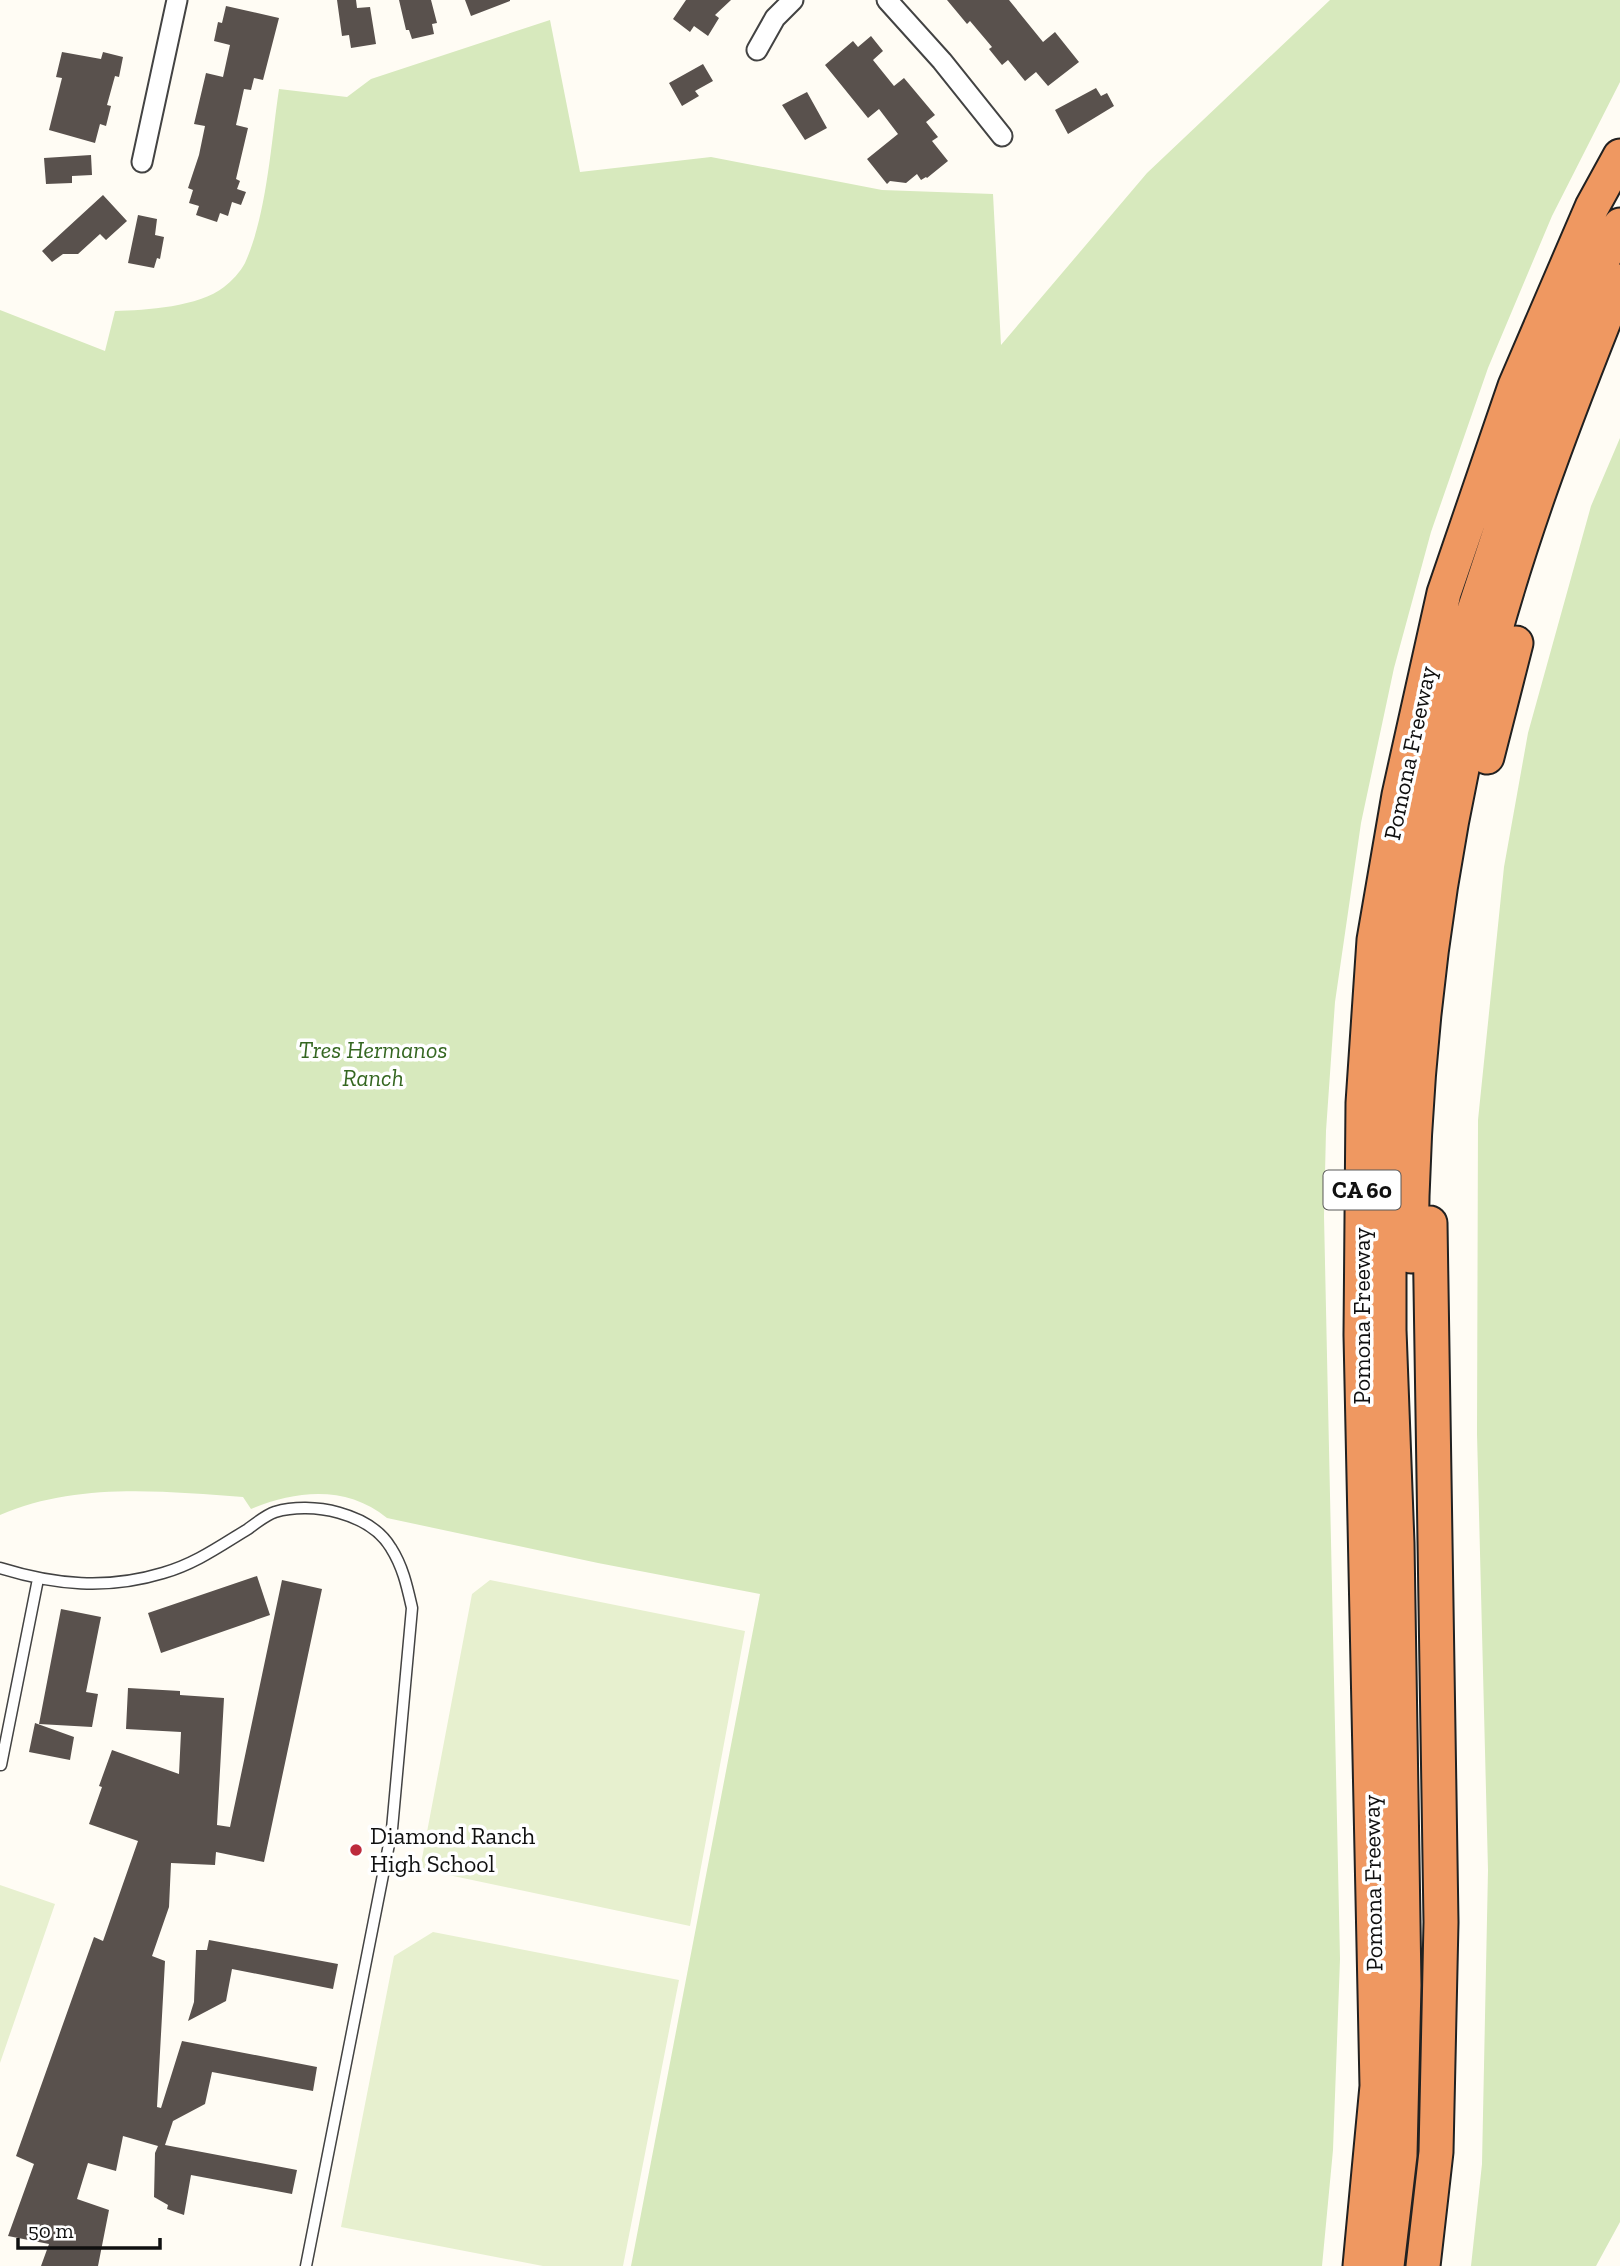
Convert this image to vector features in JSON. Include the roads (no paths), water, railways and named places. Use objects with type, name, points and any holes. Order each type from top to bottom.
[{"type":"highway","name":"Pomona Freeway","points":[[1360,2266],[1377,2086],[1361,1335],[1363,1102],[1374,940],[1399,795],[1444,593],[1515,386],[1592,206],[1620,156]]},
{"type":"highway","points":[[1387,2266],[1400,2155],[1404,1985],[1397,1556],[1389,1330],[1389,1184],[1395,1055],[1408,929],[1430,790],[1460,656],[1540,410],[1620,225]]},
{"type":"highway","points":[[1404,2266],[1416,2150],[1419,2017],[1411,1394],[1412,1228],[1417,1108],[1428,986],[1451,826],[1477,700],[1513,572],[1566,415],[1620,281]]},
{"type":"highway","name":"CA 60","points":[[1423,2266],[1436,2152],[1441,1922],[1430,1220],[1437,1060],[1453,924],[1486,760],[1536,569],[1578,440],[1620,340]]},
{"type":"street","points":[[142,162],[177,0]]},
{"type":"street","points":[[757,50],[775,18],[793,0]]},
{"type":"street","points":[[887,0],[942,61],[1002,136]]},
{"type":"lane","points":[[0,1568],[38,1579],[119,1583],[164,1573],[205,1557],[274,1513],[305,1507],[340,1512],[369,1526],[390,1545],[404,1572],[412,1608],[392,1829],[306,2266]]},
{"type":"lane","points":[[1,1765],[38,1579]]},
{"type":"place","name":"Diamond Ranch High School","points":[[356,1850]]},
{"type":"park label","name":"Tres Hermanos Ranch","points":[[373,1064]]}]
